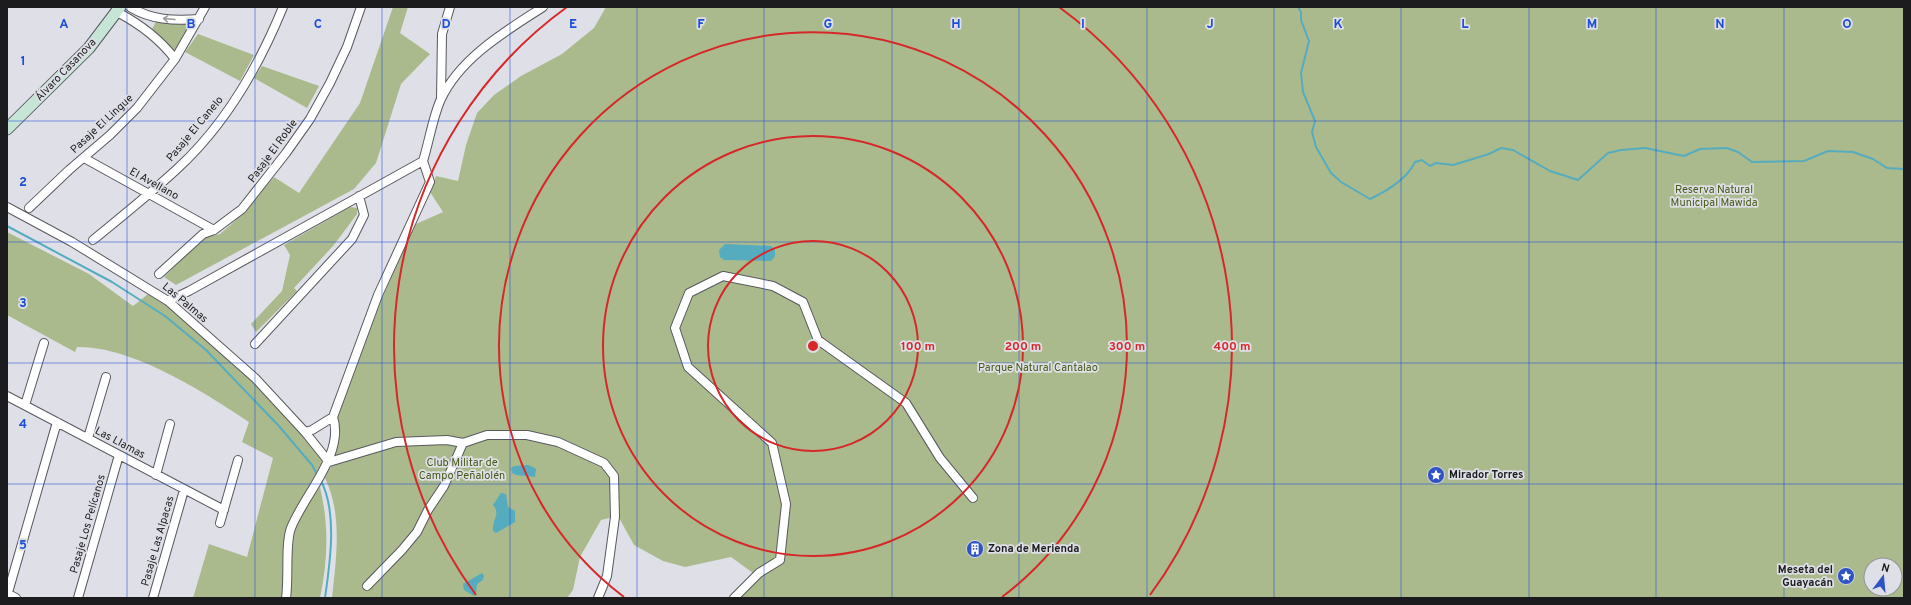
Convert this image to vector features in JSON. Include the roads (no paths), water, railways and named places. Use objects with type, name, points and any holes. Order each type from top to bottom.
[{"type":"street","points":[[130,7],[155,18],[169,20],[199,19]]},
{"type":"street","name":"Pasaje El Lingue","points":[[29,208],[110,135],[137,108],[175,59],[205,7]]},
{"type":"street","name":"Pasaje El Canelo","points":[[93,240],[149,194],[192,154],[230,106],[262,54],[283,7]]},
{"type":"street","name":"Pasaje El Roble","points":[[159,274],[202,234],[214,230],[242,209],[298,136],[333,77],[347,47],[361,7]]},
{"type":"street","points":[[305,432],[316,428],[333,417],[378,295],[430,182],[423,161],[441,99],[442,34],[450,7]]},
{"type":"street","points":[[441,99],[456,75],[495,38],[543,7]]},
{"type":"street","points":[[118,10],[156,37],[175,59]]},
{"type":"street","name":"Álvaro Casanova","points":[[7,129],[89,48],[118,10]]},
{"type":"street","name":"El Avellano","points":[[84,158],[214,230]]},
{"type":"street","points":[[168,301],[189,291],[423,161]]},
{"type":"street","points":[[255,344],[352,239],[364,214],[359,196]]},
{"type":"street","name":"Las Palmas","points":[[7,208],[72,242],[168,301],[255,378],[305,432],[329,462]]},
{"type":"street","points":[[734,598],[760,573],[780,560],[786,504],[772,443],[688,367],[675,328],[689,293],[724,276],[773,286],[804,302],[818,340],[906,403],[940,458],[973,498]]},
{"type":"street","points":[[25,406],[44,343]]},
{"type":"street","points":[[88,438],[106,377]]},
{"type":"street","name":"Las Llamas","points":[[7,396],[224,510]]},
{"type":"street","points":[[286,598],[290,530],[313,486],[329,462],[336,427],[333,417]]},
{"type":"street","points":[[16,598],[7,594],[56,422]]},
{"type":"street","points":[[156,474],[170,424]]},
{"type":"street","points":[[329,462],[396,442],[448,440],[463,443],[487,435],[527,435],[558,442],[604,463],[614,476],[615,517],[607,576],[598,598]]},
{"type":"street","points":[[367,586],[402,550],[417,532],[428,510],[444,486],[463,443]]},
{"type":"street","name":"Pasaje Los Pelícanos","points":[[78,598],[119,455]]},
{"type":"street","points":[[220,523],[238,460]]},
{"type":"street","name":"Pasaje Las Alpacas","points":[[153,598],[184,490]]},
{"type":"water","points":[[725,244],[771,246],[775,250],[775,256],[771,261],[724,260],[720,257],[719,250]]},
{"type":"water","points":[[529,465],[536,469],[535,477],[516,475],[512,473],[511,468],[514,466]]},
{"type":"water","points":[[501,493],[506,494],[508,507],[515,511],[515,522],[496,533],[493,531],[496,511],[493,505]]},
{"type":"water","points":[[482,573],[484,576],[483,580],[477,584],[476,594],[474,596],[464,590],[463,584]]},
{"type":"waterway","points":[[1298,7],[1301,12],[1301,20],[1309,41],[1301,73],[1303,92],[1315,121],[1312,132],[1316,147],[1331,173],[1341,182],[1370,199],[1390,188],[1402,179],[1415,162],[1422,160],[1430,166],[1436,163],[1453,165],[1489,154],[1501,148],[1513,150],[1550,171],[1578,180],[1608,153],[1621,150],[1645,148],[1684,156],[1700,149],[1727,148],[1738,152],[1752,162],[1804,161],[1828,151],[1853,152],[1873,159],[1887,168],[1904,169]]},
{"type":"waterway","points":[[7,226],[112,282],[165,316],[206,350],[278,425],[312,465],[318,476]]},
{"type":"waterway","points":[[320,479],[326,492],[331,521],[329,569],[325,598]]},
{"type":"place","name":"Mirador Torres","points":[[1436,475]]},
{"type":"place","name":"Zona de Merienda","points":[[975,549]]},
{"type":"place","name":"Meseta del Guayacán","points":[[1846,576]]},
{"type":"park label","name":"Reserva Natural Municipal Mawida","points":[[1714,196]]},
{"type":"park label","name":"Parque Natural Cantalao","points":[[1038,368]]},
{"type":"park label","name":"Club Militar de Campo Peñalolén","points":[[462,469]]}]
